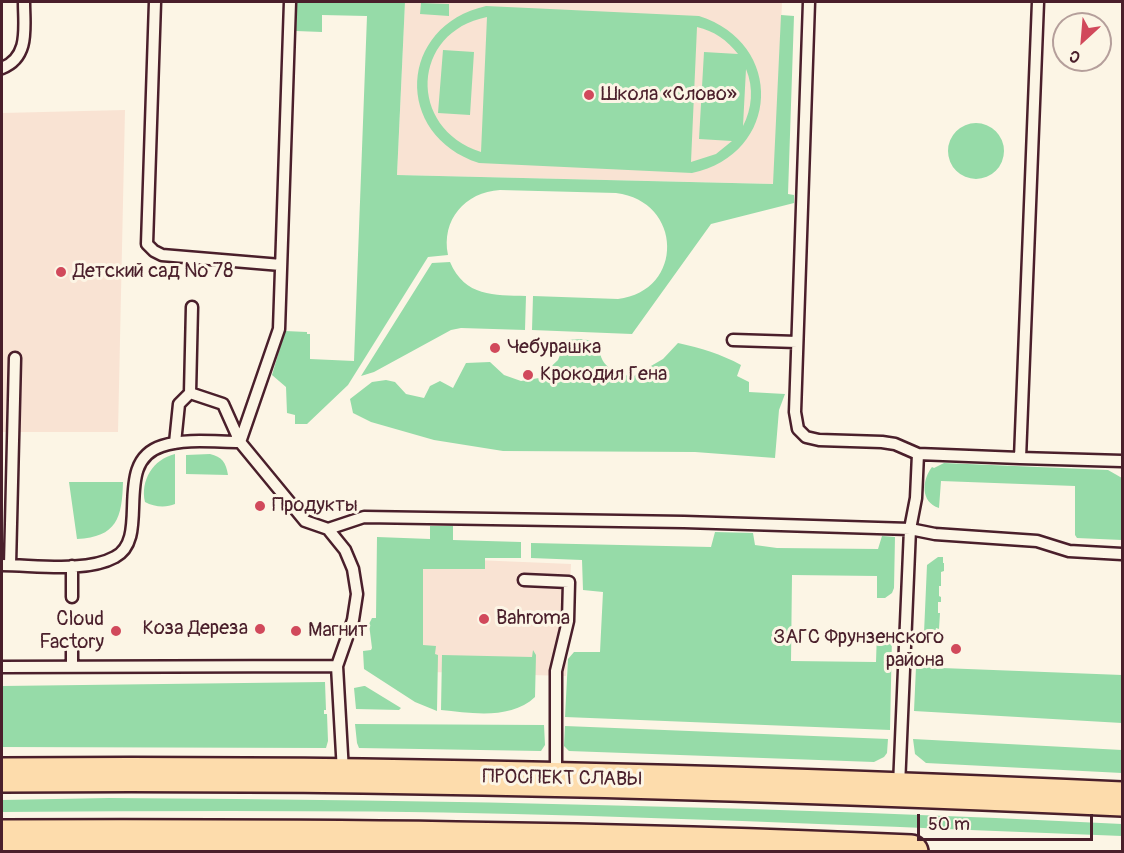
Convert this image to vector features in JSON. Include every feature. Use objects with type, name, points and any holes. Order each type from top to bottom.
[{"type":"main road","name":"ПРОСПЕКТ СЛАВЫ","points":[[2,775],[344,774],[556,778],[1122,799]]},
{"type":"main road","points":[[2,837],[333,836],[630,842],[911,852]]},
{"type":"lane","points":[[2,68],[15,60],[21,52],[24,42],[24,2]]},
{"type":"lane","points":[[154,2],[147,244],[162,255],[281,265]]},
{"type":"lane","points":[[240,442],[279,329],[290,2]]},
{"type":"lane","points":[[809,2],[795,412],[798,429],[806,437],[819,441],[895,444],[918,454],[1122,461]]},
{"type":"lane","points":[[1020,458],[1038,2]]},
{"type":"lane","points":[[175,443],[179,404],[190,393],[192,307]]},
{"type":"lane","points":[[733,340],[797,342]]},
{"type":"lane","points":[[15,357],[6,565],[72,566],[101,562],[115,557],[125,549],[130,538],[134,480],[137,470],[148,454],[159,447],[175,443],[240,442]]},
{"type":"lane","points":[[190,393],[223,404],[240,442],[305,521],[328,529],[345,550],[353,569],[357,594],[354,620],[337,666],[344,774]]},
{"type":"lane","points":[[899,789],[910,529],[916,498],[918,454]]},
{"type":"lane","points":[[328,529],[364,517],[693,522],[910,529],[935,534],[1037,541],[1069,551],[1122,554]]},
{"type":"lane","points":[[72,566],[72,597]]},
{"type":"lane","points":[[524,580],[569,582],[568,621],[556,671],[556,778]]},
{"type":"lane","points":[[72,644],[72,667]]},
{"type":"lane","points":[[2,667],[337,666]]},
{"type":"shaded area","name":"Школа «Слово»","points":[[405,2],[782,2],[774,184],[397,175]]},
{"type":"shaded area","name":"Детский сад № 78","points":[[125,110],[118,432],[2,432],[2,113]]},
{"type":"shaded area","points":[[403,557],[571,564],[566,676],[399,671]]},
{"type":"green space","points":[[297,2],[405,2],[397,175],[773,184],[781,15],[794,16],[788,194],[794,195],[794,203],[711,224],[632,334],[532,330],[533,296],[618,299],[640,292],[655,280],[664,264],[667,246],[664,228],[654,212],[638,200],[616,193],[500,190],[476,196],[458,210],[452,220],[448,230],[448,255],[428,257],[348,385],[307,424],[295,424],[295,415],[287,413],[286,387],[272,375],[285,331],[310,334],[310,359],[354,361],[367,16],[322,15],[322,32],[296,31]]},
{"type":"green space","points":[[421,3],[449,4],[449,16],[420,14]]},
{"type":"green space","name":"Школа «Слово»","points":[[486,6],[699,16],[727,30],[747,49],[758,73],[761,98],[756,122],[743,144],[721,162],[692,173],[479,163],[451,149],[431,129],[420,106],[417,82],[422,57],[436,35],[457,17]],"holes":[[[487,17],[481,152],[457,140],[440,123],[430,103],[428,81],[432,60],[444,41],[462,26]],[[697,27],[720,37],[738,54],[704,52],[699,139],[732,141],[716,154],[691,162]],[[746,69],[751,98],[743,126]]]},
{"type":"green space","points":[[443,50],[474,52],[470,115],[438,113]]},
{"type":"green space","points":[[970,123],[982,123],[996,131],[1004,145],[1002,162],[996,171],[982,179],[970,179],[953,167],[948,157],[948,145],[960,128]]},
{"type":"green space","points":[[450,262],[456,273],[472,288],[492,294],[526,296],[525,330],[461,328],[451,330],[374,372],[361,376],[432,263]]},
{"type":"green space","points":[[583,339],[599,343],[601,358],[608,367],[632,377],[663,359],[678,343],[711,352],[741,365],[737,376],[749,382],[749,392],[785,394],[779,410],[775,458],[695,452],[503,451],[434,440],[371,422],[353,413],[350,399],[372,382],[386,380],[395,382],[406,394],[424,398],[430,386],[440,381],[453,388],[466,363],[490,362],[504,375],[521,381],[539,378],[558,360],[566,340]]},
{"type":"green space","points":[[175,454],[175,504],[160,506],[145,502],[144,486],[150,472],[160,461]]},
{"type":"green space","points":[[210,454],[223,461],[228,475],[186,474],[186,455]]},
{"type":"green space","points":[[944,463],[1108,470],[1122,478],[1122,540],[1077,538],[1075,535],[1075,486],[941,481],[939,508],[928,501],[925,484],[932,467]]},
{"type":"green space","points":[[69,482],[123,482],[119,515],[109,530],[77,539]]},
{"type":"green space","points":[[430,526],[453,526],[453,540],[521,542],[521,558],[485,558],[485,569],[423,569],[423,645],[436,646],[435,654],[438,655],[437,711],[415,702],[364,669],[363,651],[372,648],[369,624],[372,618],[376,618],[377,537],[430,539]]},
{"type":"green space","points":[[715,532],[753,533],[755,545],[777,548],[878,549],[882,536],[895,537],[894,588],[892,593],[885,598],[877,598],[877,576],[792,575],[791,661],[876,662],[877,631],[885,630],[892,636],[890,730],[565,717],[568,659],[574,652],[600,652],[603,592],[583,590],[582,560],[531,558],[531,543],[711,547]]},
{"type":"green space","points":[[938,557],[943,557],[944,563],[944,571],[941,572],[941,586],[939,586],[941,602],[938,602],[939,629],[936,628],[935,634],[924,633],[927,565]]},
{"type":"green space","points":[[533,650],[536,655],[535,697],[525,704],[503,712],[490,713],[441,710],[442,655],[532,657]]},
{"type":"green space","points":[[916,667],[1122,675],[1122,723],[914,711]]},
{"type":"green space","points":[[325,682],[326,710],[324,714],[327,714],[328,741],[326,748],[2,747],[2,686]]},
{"type":"green space","points":[[365,686],[401,708],[399,710],[356,709],[354,688]]},
{"type":"green space","points":[[355,724],[544,725],[545,745],[541,751],[359,748]]},
{"type":"green space","points":[[565,726],[888,739],[887,753],[874,762],[569,751],[564,746]]},
{"type":"green space","points":[[913,739],[1122,750],[1122,773],[926,763],[915,754]]},
{"type":"green space","points":[[109,798],[489,803],[869,813],[1122,824],[1122,836],[514,814],[322,811],[2,812],[2,800]]},
{"type":"place","name":"Школа «Слово»","points":[[589,95]]},
{"type":"place","name":"Детский сад № 78","points":[[61,272]]},
{"type":"place","name":"Чебурашка","points":[[495,348]]},
{"type":"place","name":"Крокодил Гена","points":[[528,375]]},
{"type":"place","name":"Продукты","points":[[260,506]]},
{"type":"place","name":"Bahroma","points":[[484,619]]},
{"type":"place","name":"Коза Дереза","points":[[260,629]]},
{"type":"place","name":"Cloud Factory","points":[[116,631]]},
{"type":"place","name":"Магнит","points":[[296,631]]},
{"type":"place","name":"ЗАГС Фрунзенского района","points":[[956,649]]}]
